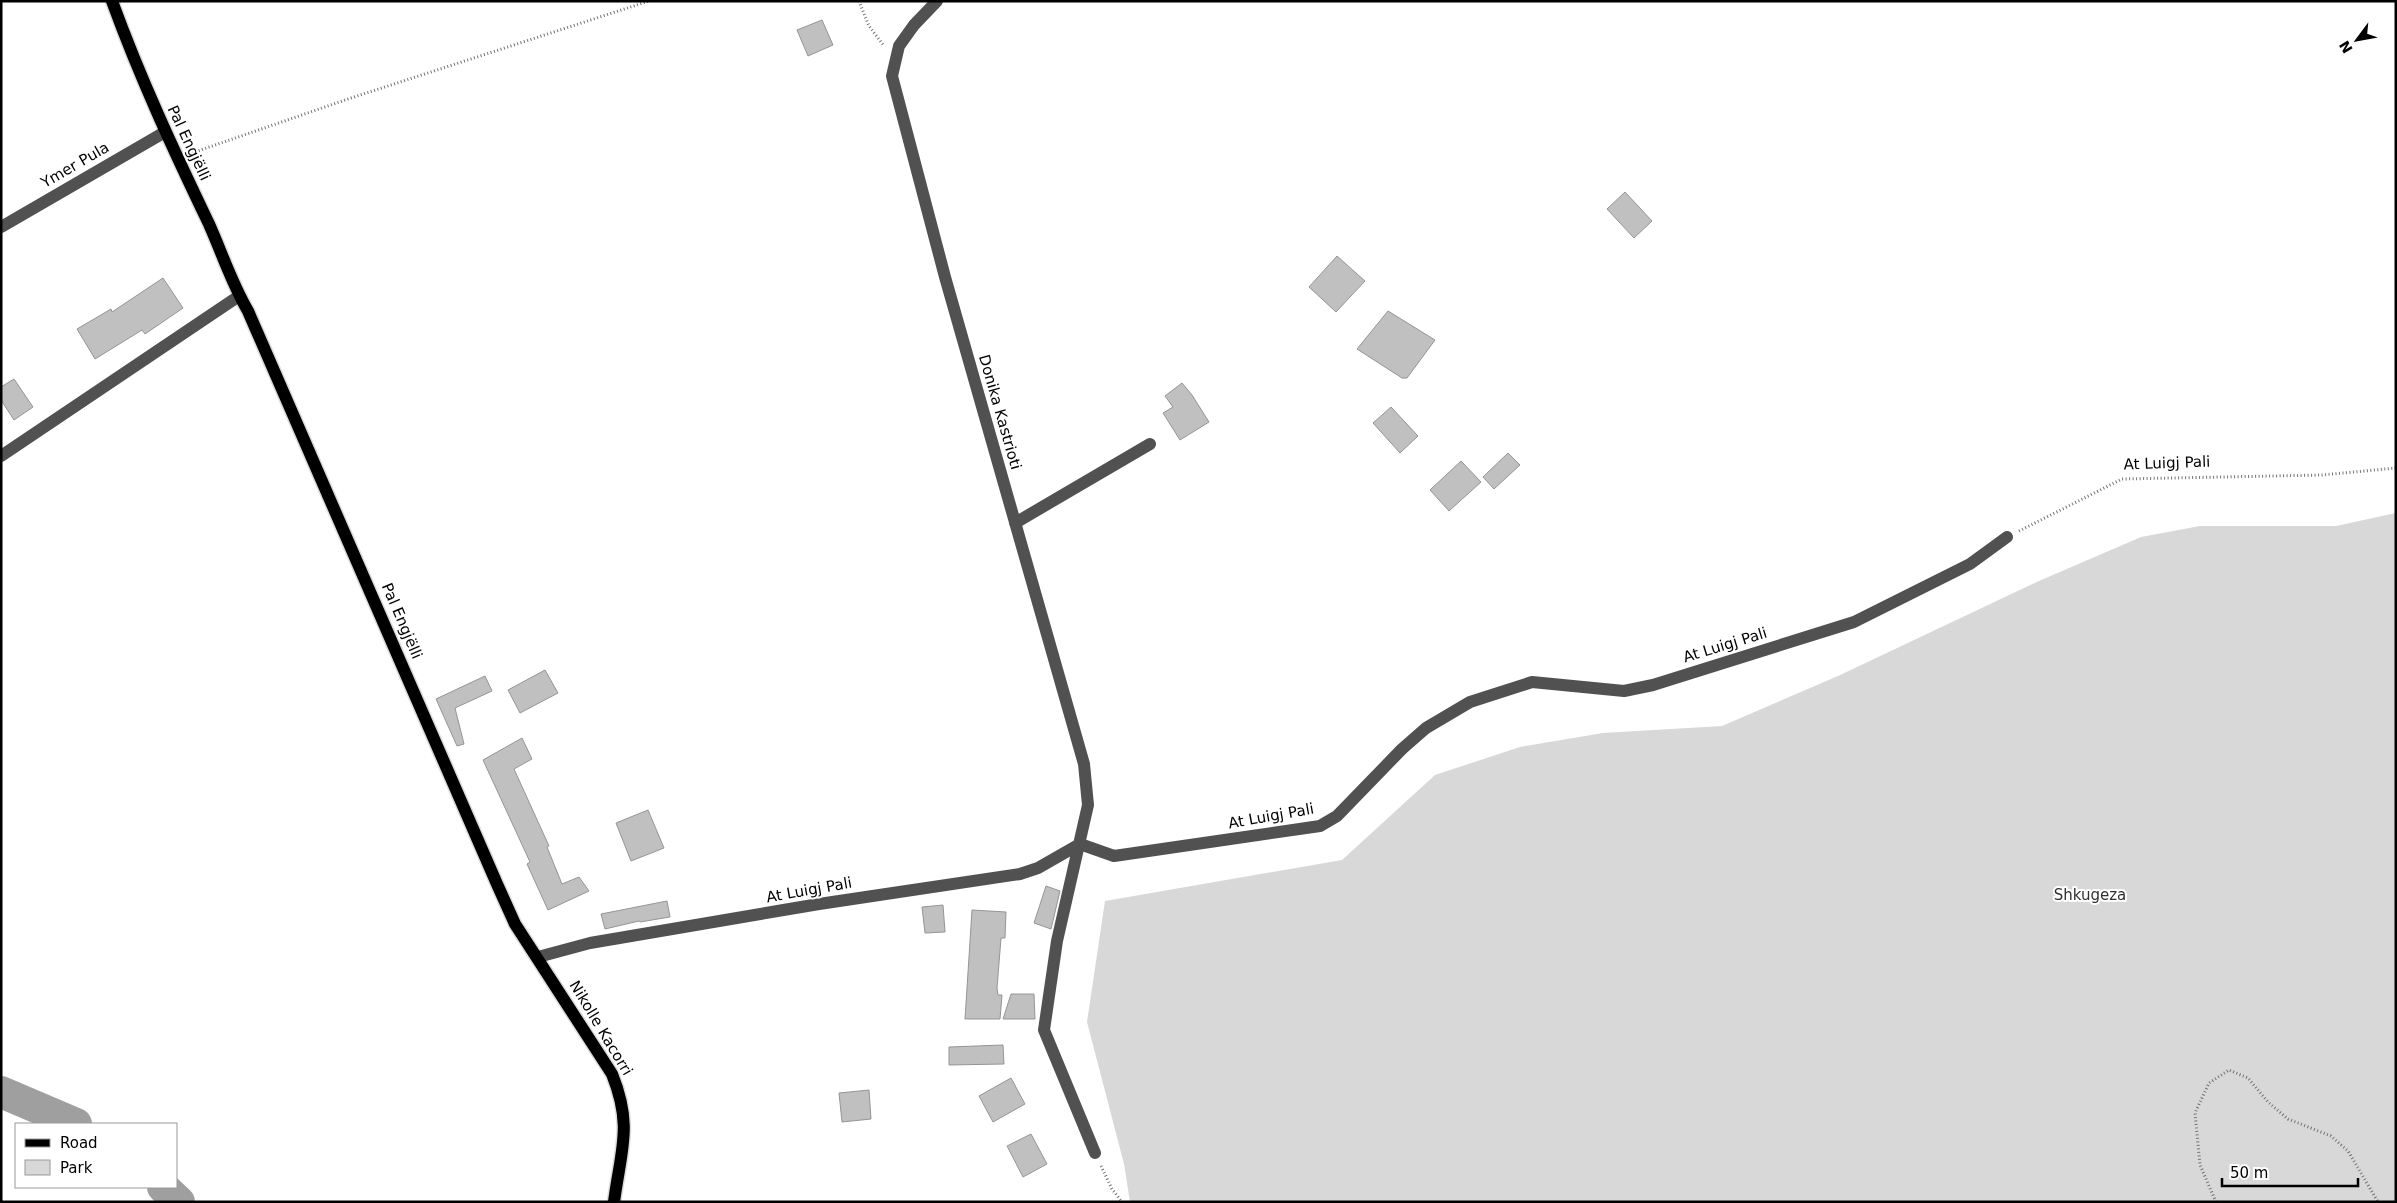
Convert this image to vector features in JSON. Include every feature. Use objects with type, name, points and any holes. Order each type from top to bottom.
[{"type":"main road","name":"Pal Engjëlli","points":[[112,1],[165,132],[225,259],[239,296],[248,311],[497,884],[515,924],[538,957]]},
{"type":"main road","name":"Nikolle Kacorri","points":[[538,957],[612,1074],[621,1095],[625,1120],[624,1149],[614,1202]]},
{"type":"street","name":"Donika Kastrioti","points":[[937,1],[899,46],[892,76],[945,277],[1084,764],[1088,805],[1080,844]]},
{"type":"street","name":"Ymer Pula","points":[[1,227],[165,132]]},
{"type":"street","points":[[1,456],[239,296]]},
{"type":"street","points":[[1015,523],[1150,444]]},
{"type":"street","name":"At Luigj Pali","points":[[538,957],[600,941],[819,904],[1020,874],[1038,868],[1080,844],[1114,856],[1320,826],[1337,816],[1402,748],[1426,728],[1470,702],[1532,682],[1624,690],[1654,684],[1854,622],[1970,564],[2007,537]]},
{"type":"street","points":[[1080,844],[1056,941],[1044,1030],[1094,1153]]},
{"type":"path","points":[[178,160],[196,151],[350,98],[649,1]]},
{"type":"path","points":[[859,1],[869,26],[896,61]]},
{"type":"path","name":"At Luigj Pali","points":[[2007,537],[2122,479],[2322,475],[2396,468]]},
{"type":"path","points":[[2216,1202],[2200,1164],[2195,1113],[2209,1082],[2229,1070],[2248,1078],[2268,1102],[2288,1119],[2331,1136],[2348,1151],[2378,1202]]},
{"type":"path","points":[[1094,1153],[1112,1189],[1122,1202]]},
{"type":"green space","name":"Shkugeza","points":[[2396,513],[2396,1202],[1130,1202],[1124,1164],[1087,1022],[1105,901],[1342,860],[1435,775],[1520,747],[1603,733],[1722,726],[1838,676],[2039,581],[2141,537],[2200,526],[2336,526]]},
{"type":"building","points":[[822,20],[833,45],[808,56],[797,30]]},
{"type":"building","points":[[1625,192],[1652,221],[1634,238],[1607,209]]},
{"type":"building","points":[[1337,256],[1365,281],[1336,312],[1309,287]]},
{"type":"building","points":[[163,278],[183,308],[145,334],[142,330],[95,359],[77,329],[111,309],[112,312]]},
{"type":"building","points":[[1388,311],[1435,340],[1407,378],[1402,378],[1357,349]]},
{"type":"building","points":[[14,379],[33,407],[14,420],[1,400],[1,387]]},
{"type":"building","points":[[1182,383],[1209,422],[1180,440],[1163,413],[1173,407],[1165,396]]},
{"type":"building","points":[[1391,407],[1418,436],[1400,453],[1373,423]]},
{"type":"building","points":[[1508,453],[1520,465],[1494,489],[1483,477]]},
{"type":"building","points":[[1461,461],[1481,482],[1449,511],[1430,490]]},
{"type":"building","points":[[545,670],[558,693],[520,713],[508,690]]},
{"type":"building","points":[[485,676],[492,691],[455,708],[464,744],[457,746],[436,699]]},
{"type":"building","points":[[522,738],[532,759],[514,769],[549,846],[547,847],[562,884],[579,877],[589,891],[548,910],[527,864],[530,862],[483,760]]},
{"type":"building","points":[[648,810],[664,848],[631,861],[616,823]]},
{"type":"building","points":[[1046,886],[1060,891],[1051,929],[1034,923]]},
{"type":"building","points":[[667,901],[670,917],[639,921],[605,929],[601,914]]},
{"type":"building","points":[[943,905],[945,932],[925,933],[922,907]]},
{"type":"building","points":[[972,910],[1006,912],[1005,938],[1001,938],[997,988],[998,995],[1002,995],[1000,1019],[965,1019]]},
{"type":"building","points":[[1011,994],[1034,994],[1035,1019],[1003,1019]]},
{"type":"building","points":[[1003,1045],[1004,1064],[949,1065],[949,1047]]},
{"type":"building","points":[[1011,1078],[1025,1104],[993,1122],[979,1096]]},
{"type":"building","points":[[869,1090],[871,1119],[842,1122],[839,1093]]},
{"type":"building","points":[[1031,1134],[1047,1164],[1023,1177],[1007,1146]]},
{"type":"waterway","points":[[1,1092],[74,1123]]},
{"type":"waterway","points":[[164,1188],[179,1202]]}]
